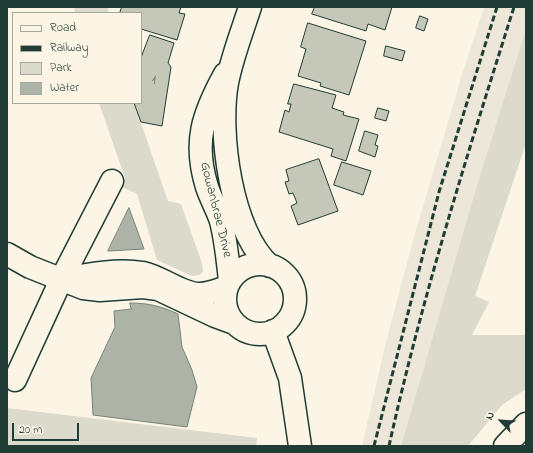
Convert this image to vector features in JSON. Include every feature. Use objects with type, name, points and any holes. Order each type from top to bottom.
[{"type":"street","name":"Gowanbrae Drive","points":[[250,7],[229,77],[225,119],[230,177],[239,212],[251,242],[263,260],[270,266]]},
{"type":"street","name":"Gowanbrae Drive","points":[[228,284],[224,235],[202,168],[201,138],[207,108],[237,50]]},
{"type":"street","points":[[15,380],[61,280],[112,181]]},
{"type":"street","points":[[7,254],[30,267],[88,289],[133,287],[158,289],[234,323],[252,333],[267,334],[281,327],[291,314],[294,297],[293,289],[285,275],[270,266],[255,265],[247,267],[234,275],[228,284],[225,306],[234,323]]},
{"type":"street","points":[[61,280],[90,274],[137,272],[157,278],[196,294],[206,294],[228,284]]},
{"type":"street","points":[[273,331],[290,378],[300,446]]},
{"type":"street","points":[[505,446],[526,424]]},
{"type":"shaded area","points":[[484,7],[526,7],[526,29],[401,446],[362,446],[386,342],[412,244],[461,78]]},
{"type":"green space","points":[[74,7],[108,7],[108,12],[75,12]]},
{"type":"green space","points":[[526,29],[526,143],[475,296],[489,302],[472,335],[526,335],[526,389],[502,405],[468,446],[401,446],[477,186]]},
{"type":"green space","points":[[99,104],[134,104],[168,201],[181,204],[202,263],[203,271],[200,275],[192,276],[157,260],[137,194],[120,186],[125,178]]},
{"type":"green space","points":[[7,408],[257,438],[256,446],[7,446]]},
{"type":"water","points":[[129,208],[144,249],[108,251]]},
{"type":"water","points":[[130,303],[154,306],[178,314],[182,347],[192,370],[197,387],[187,427],[93,415],[91,378],[115,327],[114,311],[131,309]]},
{"type":"building","points":[[122,7],[181,7],[179,13],[185,14],[177,40],[142,29],[142,12],[120,12]]},
{"type":"building","points":[[315,7],[392,7],[385,30],[368,24],[366,31],[312,14]]},
{"type":"building","points":[[420,16],[428,19],[424,31],[416,28]]},
{"type":"building","points":[[308,23],[366,41],[349,95],[320,86],[321,83],[298,76],[306,49],[301,47]]},
{"type":"building","points":[[150,35],[174,43],[168,63],[171,67],[162,126],[141,122],[134,104],[142,104],[142,55]]},
{"type":"building","points":[[386,46],[405,51],[402,61],[384,56]]},
{"type":"building","points":[[294,84],[336,95],[332,108],[344,112],[343,115],[359,119],[346,161],[331,156],[333,149],[279,132],[285,110],[289,112],[291,104],[288,104]]},
{"type":"building","points":[[378,108],[389,111],[386,121],[375,118]]},
{"type":"building","points":[[365,131],[378,135],[375,145],[378,146],[375,157],[359,151]]},
{"type":"building","points":[[319,159],[338,211],[298,225],[291,206],[297,203],[293,193],[289,194],[285,182],[289,181],[286,170]]},
{"type":"building","points":[[342,162],[371,171],[363,195],[334,185]]},
{"type":"railway","points":[[374,446],[439,192],[497,7]]},
{"type":"railway","points":[[389,446],[431,280],[463,170],[514,7]]}]
